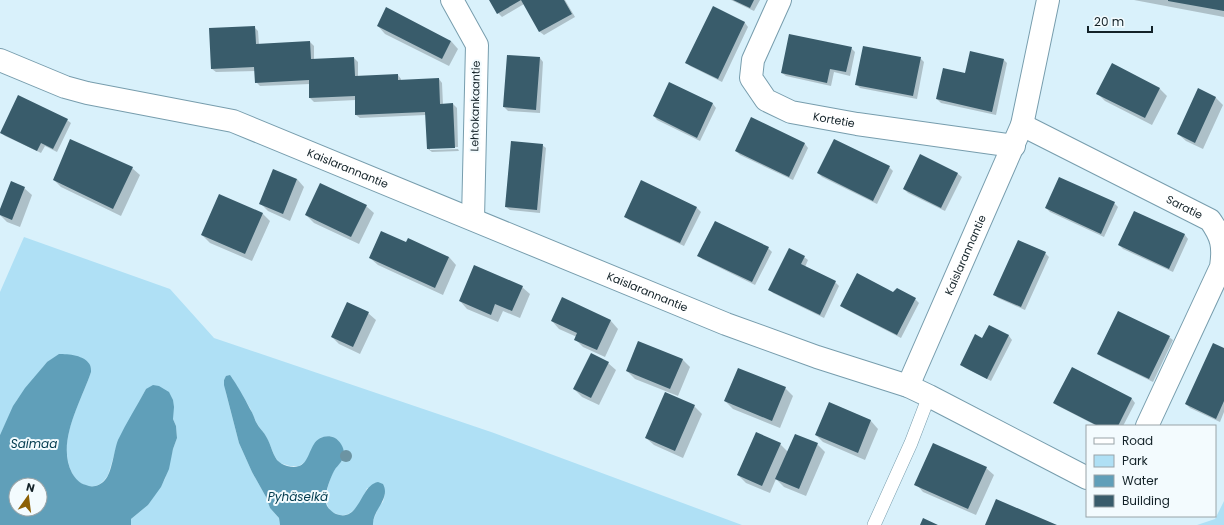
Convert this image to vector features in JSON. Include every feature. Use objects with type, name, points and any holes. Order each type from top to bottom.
[{"type":"street","name":"Lehtokankaantie","points":[[452,0],[477,45],[473,219]]},
{"type":"street","name":"Kortetie","points":[[780,0],[753,60],[752,78],[766,100],[791,112],[857,124],[1014,146]]},
{"type":"street","name":"Kaislarannantie","points":[[0,60],[65,87],[87,93],[234,121],[726,324],[817,357],[908,386],[1022,125],[1048,0]]},
{"type":"street","name":"Saratie","points":[[1022,125],[1210,220],[1219,232],[1223,256],[1221,267],[1147,425]]},
{"type":"street","points":[[908,386],[1086,477]]},
{"type":"lane","points":[[874,525],[911,443],[930,396]]},
{"type":"green space","points":[[24,237],[170,289],[214,338],[494,433],[742,525],[373,525],[373,521],[379,506],[383,502],[385,494],[367,488],[359,506],[346,515],[340,515],[331,511],[328,507],[326,495],[329,482],[334,470],[343,458],[338,440],[330,436],[320,438],[306,461],[299,466],[290,466],[280,463],[275,457],[267,438],[256,422],[250,408],[232,378],[224,379],[226,393],[239,443],[270,508],[279,518],[280,525],[131,525],[131,519],[148,505],[165,479],[177,438],[173,413],[146,389],[118,442],[108,475],[102,482],[94,486],[80,483],[75,478],[68,461],[67,448],[68,435],[76,409],[91,372],[90,365],[47,362],[17,400],[0,435],[0,292]]},
{"type":"green space","points":[[1224,501],[1224,525],[1197,525],[1215,519]]},
{"type":"water","name":"Saimaa","points":[[59,354],[80,357],[88,362],[91,372],[76,409],[68,435],[67,448],[68,461],[72,473],[76,479],[88,486],[98,485],[107,477],[118,440],[146,389],[153,385],[159,386],[169,392],[173,400],[173,419],[176,426],[177,438],[169,469],[161,487],[148,505],[131,519],[131,525],[0,525],[0,435],[13,406],[25,388],[47,362]]},
{"type":"water","name":"Pyhäselkä","points":[[230,375],[252,412],[257,424],[267,438],[275,457],[282,464],[294,467],[299,466],[308,457],[316,442],[323,437],[329,436],[338,440],[342,446],[344,456],[332,474],[326,495],[327,505],[333,512],[344,515],[350,513],[355,509],[372,485],[378,482],[383,484],[385,495],[375,514],[373,525],[280,525],[279,518],[270,508],[239,443],[224,385],[226,376]]},
{"type":"building","points":[[489,0],[521,0],[497,14]]},
{"type":"building","points":[[521,0],[564,0],[572,14],[539,32]]},
{"type":"building","points":[[733,0],[754,0],[750,8]]},
{"type":"building","points":[[1224,0],[1224,11],[1168,1]]},
{"type":"building","points":[[713,6],[745,22],[718,79],[685,63]]},
{"type":"building","points":[[386,7],[451,41],[442,59],[377,26]]},
{"type":"building","points":[[255,26],[256,44],[310,41],[311,59],[354,57],[355,76],[398,74],[398,80],[439,78],[440,104],[453,103],[455,148],[427,149],[425,112],[355,115],[355,96],[309,98],[309,80],[255,83],[254,67],[211,69],[209,28]]},
{"type":"building","points":[[789,34],[852,47],[846,72],[830,69],[827,83],[781,73]]},
{"type":"building","points":[[863,46],[921,57],[913,96],[855,85]]},
{"type":"building","points":[[970,51],[1004,59],[992,112],[936,99],[943,68],[965,73]]},
{"type":"building","points":[[507,55],[540,57],[536,110],[503,107]]},
{"type":"building","points":[[1112,63],[1160,88],[1145,118],[1096,94]]},
{"type":"building","points":[[669,82],[713,103],[697,138],[653,116]]},
{"type":"building","points":[[1198,88],[1216,97],[1195,143],[1177,134]]},
{"type":"building","points":[[18,95],[68,119],[53,149],[41,143],[37,151],[0,133]]},
{"type":"building","points":[[751,117],[805,143],[789,177],[735,151]]},
{"type":"building","points":[[70,139],[133,167],[113,209],[53,180]]},
{"type":"building","points":[[834,139],[890,166],[873,201],[817,173]]},
{"type":"building","points":[[511,141],[543,144],[537,210],[505,207]]},
{"type":"building","points":[[920,154],[958,173],[941,208],[903,189]]},
{"type":"building","points":[[273,169],[297,179],[283,214],[259,204]]},
{"type":"building","points":[[1059,177],[1115,202],[1101,234],[1045,208]]},
{"type":"building","points":[[641,180],[697,207],[680,243],[624,217]]},
{"type":"building","points":[[11,181],[25,187],[12,220],[0,215],[0,209]]},
{"type":"building","points":[[320,183],[367,205],[351,237],[305,215]]},
{"type":"building","points":[[219,194],[263,213],[245,254],[201,235]]},
{"type":"building","points":[[1134,211],[1185,234],[1169,269],[1118,245]]},
{"type":"building","points":[[715,221],[769,247],[752,282],[697,256]]},
{"type":"building","points":[[381,231],[406,242],[408,238],[449,257],[435,288],[369,258]]},
{"type":"building","points":[[1018,240],[1046,252],[1021,307],[993,295]]},
{"type":"building","points":[[789,248],[805,256],[801,264],[836,281],[820,315],[768,290]]},
{"type":"building","points":[[474,265],[523,286],[512,311],[495,304],[491,315],[459,301]]},
{"type":"building","points":[[857,273],[893,292],[897,288],[916,298],[897,335],[840,306]]},
{"type":"building","points":[[562,297],[611,320],[597,350],[574,340],[577,333],[551,321]]},
{"type":"building","points":[[347,302],[369,312],[353,347],[331,337]]},
{"type":"building","points":[[1118,311],[1170,336],[1149,379],[1097,354]]},
{"type":"building","points":[[989,325],[1009,335],[987,379],[960,365],[975,334],[982,338]]},
{"type":"building","points":[[638,341],[683,359],[670,389],[626,371]]},
{"type":"building","points":[[1213,343],[1224,348],[1224,401],[1216,419],[1185,404]]},
{"type":"building","points":[[591,353],[609,362],[591,398],[573,389]]},
{"type":"building","points":[[1072,367],[1132,398],[1118,425],[1096,425],[1053,403]]},
{"type":"building","points":[[738,368],[786,387],[772,421],[724,401]]},
{"type":"building","points":[[665,392],[695,405],[675,451],[645,438]]},
{"type":"building","points":[[829,402],[871,420],[858,453],[815,435]]},
{"type":"building","points":[[756,432],[781,443],[762,486],[737,475]]},
{"type":"building","points":[[795,434],[818,443],[799,489],[775,479]]},
{"type":"building","points":[[933,443],[987,467],[968,509],[914,485]]},
{"type":"building","points":[[996,499],[1057,525],[985,525]]},
{"type":"building","points":[[923,518],[938,525],[920,525]]}]
